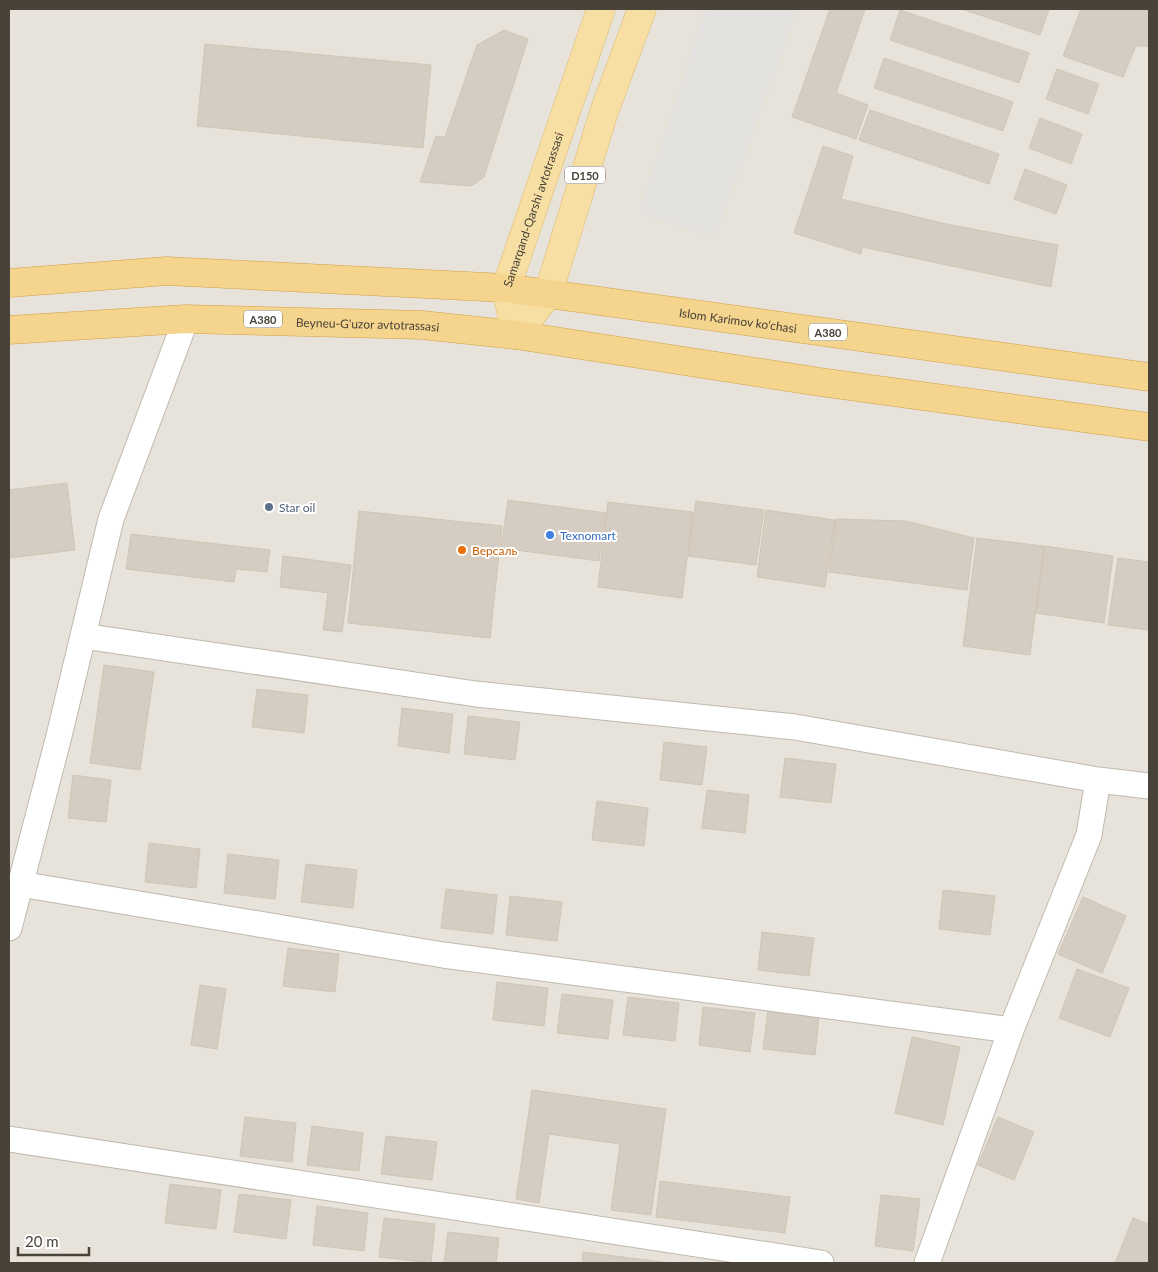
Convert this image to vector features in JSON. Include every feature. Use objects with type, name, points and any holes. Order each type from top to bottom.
[{"type":"highway","name":"A380","points":[[9,283],[167,271],[506,288]]},
{"type":"highway","name":"Islom Karimov ko‘chasi","points":[[506,288],[1149,377]]},
{"type":"highway","name":"Beyneu-G'uzor avtotrassasi","points":[[9,330],[186,318],[422,325],[516,334]]},
{"type":"highway","name":"A380","points":[[516,334],[820,382],[1149,427]]},
{"type":"main road","name":"Samarqand-Qarshi avtotrassasi","points":[[516,334],[506,288],[601,9]]},
{"type":"main road","name":"D150","points":[[516,334],[548,294],[604,112],[642,9]]},
{"type":"street","points":[[9,928],[111,519],[186,318]]},
{"type":"street","points":[[83,636],[476,694],[795,727],[1098,780],[1149,786]]},
{"type":"street","points":[[928,1263],[1011,1030],[1089,835],[1098,780]]},
{"type":"street","points":[[20,884],[443,955],[1011,1030]]},
{"type":"street","points":[[9,1139],[821,1263]]},
{"type":"shaded area","points":[[9,9],[1149,9],[1149,1263],[9,1263]]},
{"type":"shaded area","points":[[705,9],[798,9],[715,237],[639,212]]},
{"type":"building","points":[[830,9],[865,9],[836,93],[868,105],[856,139],[792,117]]},
{"type":"building","points":[[962,9],[1049,9],[1040,35]]},
{"type":"building","points":[[1081,9],[1149,9],[1149,46],[1136,46],[1123,77],[1063,56]]},
{"type":"building","points":[[900,10],[1029,53],[1019,83],[890,40]]},
{"type":"building","points":[[504,30],[528,39],[484,177],[471,186],[420,182],[436,136],[445,137],[477,45]]},
{"type":"building","points":[[205,44],[431,65],[423,148],[197,126]]},
{"type":"building","points":[[884,58],[1013,102],[1003,131],[874,88]]},
{"type":"building","points":[[1057,69],[1099,84],[1088,114],[1046,99]]},
{"type":"building","points":[[870,110],[999,154],[989,184],[859,140]]},
{"type":"building","points":[[1040,118],[1082,134],[1071,164],[1029,148]]},
{"type":"building","points":[[823,146],[853,156],[841,199],[951,225],[1058,245],[1051,287],[862,247],[861,254],[794,233]]},
{"type":"building","points":[[1025,169],[1067,185],[1056,214],[1014,199]]},
{"type":"building","points":[[67,483],[75,550],[9,558],[9,490]]},
{"type":"building","points":[[508,500],[606,513],[599,561],[501,548]]},
{"type":"building","points":[[696,501],[764,510],[756,565],[688,556]]},
{"type":"building","points":[[608,502],[693,512],[682,598],[598,587]]},
{"type":"building","points":[[766,510],[835,520],[825,587],[757,577]]},
{"type":"building","points":[[359,511],[502,526],[490,638],[348,623]]},
{"type":"building","points":[[836,519],[906,521],[974,538],[967,590],[829,572]]},
{"type":"building","points":[[131,534],[270,550],[267,572],[236,569],[234,582],[126,569]]},
{"type":"building","points":[[977,538],[1044,546],[1030,655],[963,646]]},
{"type":"building","points":[[1045,546],[1113,556],[1104,623],[1036,613]]},
{"type":"building","points":[[283,556],[351,565],[342,632],[323,630],[328,593],[280,587]]},
{"type":"building","points":[[1118,558],[1149,562],[1149,630],[1108,625]]},
{"type":"building","points":[[104,665],[154,672],[140,770],[90,763]]},
{"type":"building","points":[[257,689],[308,695],[304,733],[252,727]]},
{"type":"building","points":[[402,708],[453,714],[449,753],[398,746]]},
{"type":"building","points":[[468,716],[520,722],[515,760],[464,754]]},
{"type":"building","points":[[664,742],[707,747],[702,785],[660,780]]},
{"type":"building","points":[[785,758],[836,764],[831,803],[780,797]]},
{"type":"building","points":[[73,775],[111,780],[106,822],[68,818]]},
{"type":"building","points":[[707,790],[749,795],[745,833],[702,828]]},
{"type":"building","points":[[597,801],[648,808],[644,846],[592,840]]},
{"type":"building","points":[[149,843],[200,849],[196,888],[145,882]]},
{"type":"building","points":[[228,854],[279,860],[275,899],[224,893]]},
{"type":"building","points":[[306,864],[357,870],[353,908],[301,902]]},
{"type":"building","points":[[446,889],[497,895],[493,934],[441,928]]},
{"type":"building","points":[[943,890],[995,896],[990,935],[939,929]]},
{"type":"building","points":[[510,896],[562,902],[557,941],[506,935]]},
{"type":"building","points":[[1083,897],[1126,916],[1102,973],[1058,954]]},
{"type":"building","points":[[762,932],[814,938],[809,976],[758,970]]},
{"type":"building","points":[[288,948],[339,954],[335,992],[283,986]]},
{"type":"building","points":[[1077,969],[1129,988],[1110,1037],[1059,1018]]},
{"type":"building","points":[[497,982],[548,988],[544,1026],[493,1020]]},
{"type":"building","points":[[200,985],[226,989],[217,1049],[191,1045]]},
{"type":"building","points":[[562,994],[613,1000],[608,1039],[557,1033]]},
{"type":"building","points":[[628,997],[679,1003],[675,1041],[623,1035]]},
{"type":"building","points":[[703,1007],[755,1013],[750,1052],[699,1045]]},
{"type":"building","points":[[768,1010],[819,1017],[815,1055],[763,1049]]},
{"type":"building","points":[[912,1037],[960,1047],[943,1125],[895,1113]]},
{"type":"building","points":[[532,1090],[666,1109],[651,1215],[611,1210],[620,1144],[549,1134],[539,1203],[516,1199]]},
{"type":"building","points":[[245,1117],[296,1123],[292,1162],[240,1156]]},
{"type":"building","points":[[998,1117],[1034,1132],[1014,1180],[978,1165]]},
{"type":"building","points":[[312,1126],[363,1133],[359,1171],[307,1165]]},
{"type":"building","points":[[386,1136],[437,1142],[432,1180],[381,1174]]},
{"type":"building","points":[[660,1181],[790,1197],[785,1233],[656,1217]]},
{"type":"building","points":[[170,1184],[221,1190],[216,1229],[165,1223]]},
{"type":"building","points":[[239,1194],[291,1200],[286,1239],[234,1232]]},
{"type":"building","points":[[881,1195],[920,1199],[913,1251],[875,1246]]},
{"type":"building","points":[[317,1206],[368,1213],[364,1251],[313,1245]]},
{"type":"building","points":[[384,1218],[435,1224],[431,1263],[379,1257]]},
{"type":"building","points":[[1133,1218],[1149,1224],[1149,1263],[1115,1263]]},
{"type":"building","points":[[448,1232],[499,1238],[496,1263],[444,1263]]},
{"type":"building","points":[[583,1252],[670,1263],[582,1263]]},
{"type":"place","name":"Star oil","points":[[269,507]]},
{"type":"place","name":"Texnomart","points":[[550,535]]},
{"type":"place","name":"Версаль","points":[[462,550]]}]
